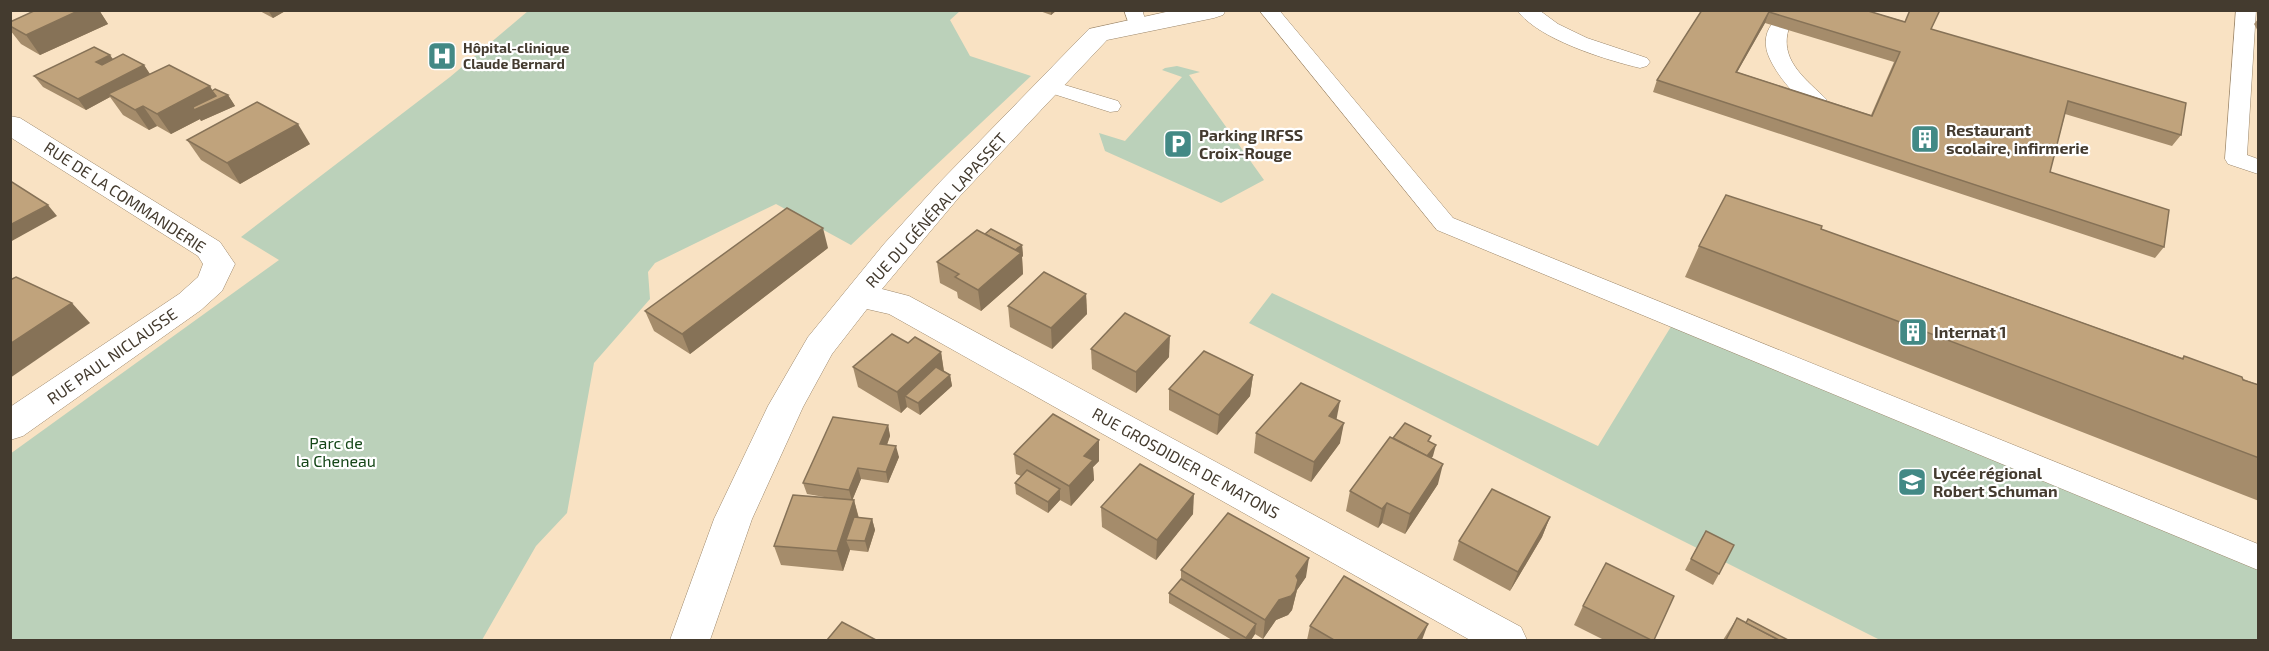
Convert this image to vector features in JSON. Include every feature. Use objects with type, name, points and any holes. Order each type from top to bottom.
[{"type":"street","name":"RUE DU GÉNÉRAL LAPASSET","points":[[690,640],[733,519],[786,406],[820,346],[895,251],[942,198],[1098,34],[1136,18],[1214,10]]},
{"type":"street","name":"RUE DE LA COMMANDERIE","points":[[10,124],[209,249],[219,264],[212,283]]},
{"type":"street","name":"RUE PAUL NICLAUSSE","points":[[10,426],[190,302],[212,283]]},
{"type":"street","name":"RUE GROSDIDIER DE MATONS","points":[[860,296],[898,304],[1507,640]]},
{"type":"lane","points":[[1268,10],[1445,224],[1606,292],[2259,557]]},
{"type":"lane","points":[[1526,10],[1543,25],[1614,55],[1640,62]]},
{"type":"lane","points":[[2246,10],[2236,159],[2259,167]]},
{"type":"lane","points":[[1779,28],[1774,37],[1776,53],[1791,76],[1815,100]]},
{"type":"lane","points":[[1048,86],[1110,106]]},
{"type":"green space","name":"Parc de la Cheneau","points":[[528,11],[960,11],[950,20],[970,56],[1031,76],[851,245],[776,204],[655,263],[648,272],[650,299],[594,363],[567,513],[536,546],[482,640],[11,640],[10,454],[279,260],[241,237],[450,77]]},
{"type":"green space","points":[[1177,66],[1200,72],[1189,75],[1264,180],[1221,203],[1105,151],[1099,133],[1125,141],[1182,77],[1162,70]]},
{"type":"green space","points":[[1272,293],[1598,446],[1675,320],[2258,557],[2258,640],[1880,640],[1249,323]]},
{"type":"building","points":[[29,10],[80,10],[26,35],[10,26],[10,22],[32,12]]},
{"type":"building","name":"Restaurant scolaire, infirmerie","points":[[1702,10],[1865,10],[1905,22],[1910,10],[1940,10],[1931,29],[2186,103],[2181,135],[2068,101],[2050,172],[2169,210],[2164,247],[1657,80]],"holes":[[[1769,12],[1900,52],[1872,116],[1736,72]]]},
{"type":"building","points":[[94,47],[110,55],[96,62],[102,65],[123,54],[144,65],[78,99],[34,76]]},
{"type":"building","points":[[169,65],[210,86],[157,114],[143,106],[135,110],[108,94]]},
{"type":"building","points":[[215,89],[228,95],[194,110],[193,107],[216,96],[212,91]]},
{"type":"building","points":[[257,102],[298,124],[227,163],[187,140]]},
{"type":"building","points":[[10,182],[12,182],[48,205],[10,225]]},
{"type":"building","points":[[1726,195],[1822,226],[1821,229],[2183,359],[2184,356],[2259,385],[2259,458],[1699,246]]},
{"type":"building","points":[[787,208],[823,228],[682,334],[645,311]]},
{"type":"building","points":[[991,229],[1022,245],[1015,250],[985,234]]},
{"type":"building","points":[[977,230],[1021,253],[978,290],[955,277],[959,274],[937,262]]},
{"type":"building","points":[[1044,272],[1086,294],[1051,328],[1008,306]]},
{"type":"building","points":[[16,277],[72,303],[10,344],[10,280]]},
{"type":"building","points":[[1125,313],[1170,336],[1136,372],[1091,349]]},
{"type":"building","points":[[892,334],[908,343],[915,337],[941,352],[897,392],[853,367]]},
{"type":"building","points":[[1204,351],[1253,375],[1219,415],[1169,389]]},
{"type":"building","points":[[936,367],[950,375],[918,403],[905,396]]},
{"type":"building","points":[[1301,383],[1340,401],[1329,416],[1344,423],[1314,462],[1256,433]]},
{"type":"building","points":[[1053,414],[1099,440],[1084,456],[1093,460],[1069,486],[1014,454]]},
{"type":"building","points":[[833,417],[888,425],[880,444],[896,446],[886,472],[858,468],[849,490],[803,483]]},
{"type":"building","points":[[1405,423],[1431,436],[1428,441],[1436,445],[1427,456],[1393,438]]},
{"type":"building","points":[[1390,437],[1443,464],[1410,514],[1387,503],[1382,509],[1350,491]]},
{"type":"building","points":[[1140,464],[1194,494],[1157,540],[1101,507]]},
{"type":"building","points":[[1027,470],[1060,489],[1048,502],[1015,483]]},
{"type":"building","points":[[1492,489],[1550,517],[1518,572],[1459,541]]},
{"type":"building","points":[[793,495],[854,500],[837,551],[774,546]]},
{"type":"building","points":[[1228,513],[1309,558],[1296,576],[1298,580],[1295,591],[1291,596],[1279,600],[1265,620],[1181,570]]},
{"type":"building","points":[[854,517],[872,519],[865,541],[846,540]]},
{"type":"building","points":[[1706,531],[1734,545],[1719,574],[1691,559]]},
{"type":"building","points":[[1606,563],[1674,596],[1654,640],[1583,606]]},
{"type":"building","points":[[1344,576],[1428,624],[1417,640],[1334,640],[1310,626]]},
{"type":"building","points":[[1181,579],[1256,624],[1246,638],[1169,593]]},
{"type":"building","points":[[1737,618],[1779,640],[1726,640]]},
{"type":"building","points":[[1748,619],[1788,640],[1779,640],[1746,623]]},
{"type":"building","points":[[842,622],[876,640],[827,640]]},
{"type":"place","name":"Hôpital-clinique Claude Bernard","points":[[442,56]]},
{"type":"place","name":"Restaurant scolaire, infirmerie","points":[[1925,139]]},
{"type":"place","name":"Parking IRFSS Croix-Rouge","points":[[1178,144]]},
{"type":"place","name":"Internat 1","points":[[1913,332]]},
{"type":"place","name":"Lycée régional Robert Schuman","points":[[1912,482]]}]
